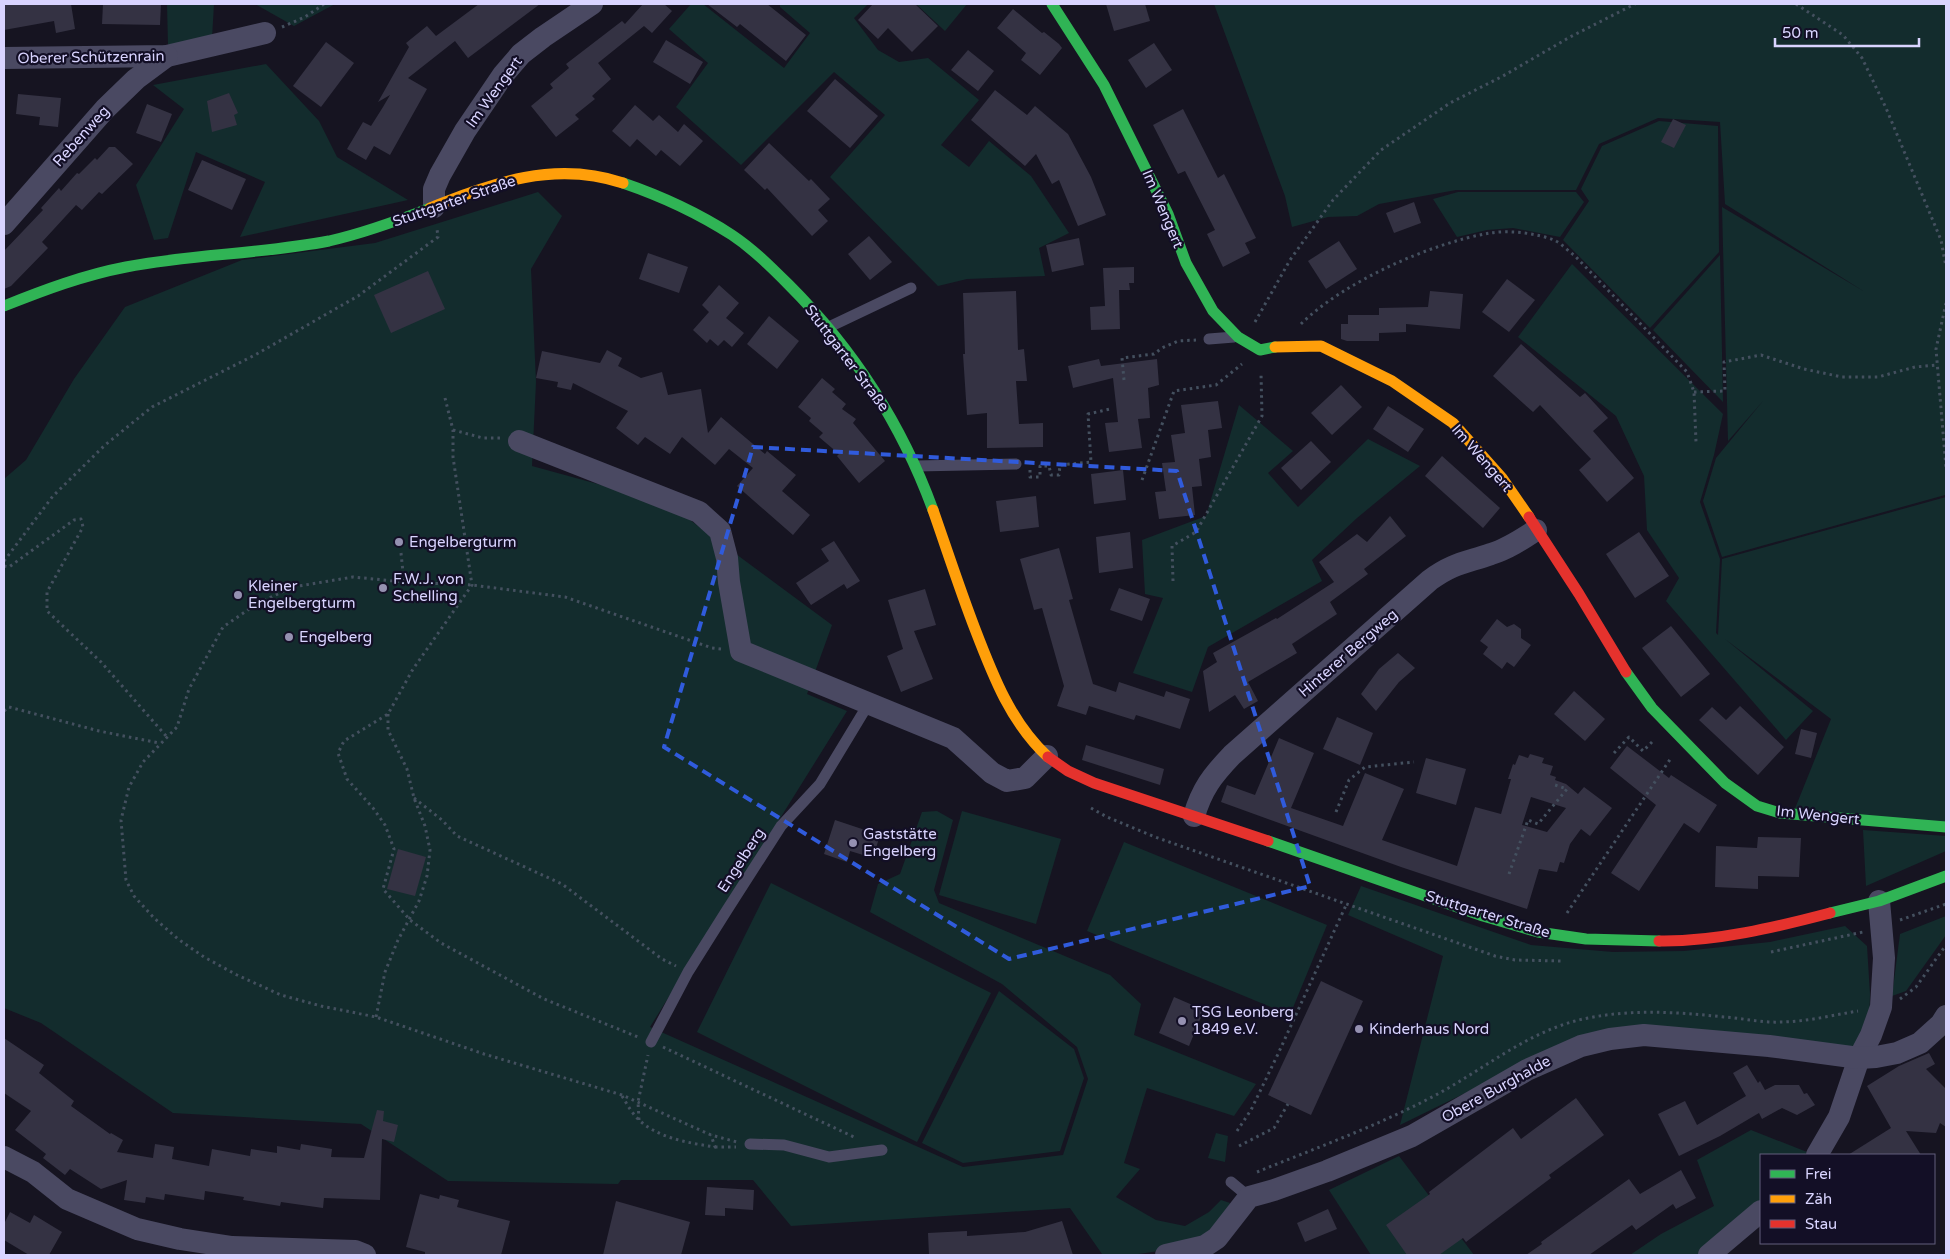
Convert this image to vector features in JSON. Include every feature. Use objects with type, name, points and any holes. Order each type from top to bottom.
[{"type":"main road","name":"Im Wengert","points":[[1052,4],[1104,85],[1168,214],[1186,263],[1213,311],[1242,338],[1260,350],[1321,346],[1392,381],[1453,423],[1502,478],[1526,510],[1536,530],[1579,594],[1617,660],[1652,708],[1725,783],[1757,806],[1780,813],[1946,827]]},
{"type":"main road","name":"Stuttgarter Straße","points":[[4,306],[48,288],[124,268],[195,257],[270,250],[332,240],[389,223],[478,190],[528,176],[566,173],[604,177],[686,209],[729,233],[745,244],[798,294],[827,328],[868,382],[898,429],[915,466],[990,667],[1007,705],[1026,734],[1047,756],[1070,772],[1094,783],[1492,918],[1538,932],[1586,939],[1685,940],[1738,933],[1816,917],[1879,901],[1946,876]]},
{"type":"street","name":"Im Wengert","points":[[434,207],[434,189],[440,174],[465,131],[503,75],[536,42],[592,4]]},
{"type":"street","name":"Oberer Schützenrain","points":[[4,58],[167,56],[265,33]]},
{"type":"street","name":"Rebenweg","points":[[4,224],[104,109],[136,79],[167,56]]},
{"type":"street","points":[[519,441],[699,512],[720,530],[727,558],[729,582],[742,651],[953,738],[992,773],[1008,781],[1025,778],[1047,756]]},
{"type":"street","name":"Hinterer Bergweg","points":[[1194,816],[1205,787],[1232,755],[1430,580],[1457,564],[1514,545],[1536,530]]},
{"type":"street","points":[[1818,1154],[1839,1117],[1859,1058],[1871,1036],[1881,1007],[1884,958],[1879,901]]},
{"type":"street","name":"Obere Burghalde","points":[[1249,1197],[1318,1174],[1412,1136],[1543,1062],[1581,1046],[1610,1039],[1644,1035],[1769,1046],[1859,1058],[1898,1053],[1920,1043],[1941,1024],[1946,1016]]},
{"type":"street","points":[[4,1156],[34,1172],[67,1199],[136,1229],[180,1239],[232,1247],[348,1250],[365,1255]]},
{"type":"street","points":[[1166,1255],[1205,1246],[1217,1238],[1249,1197]]},
{"type":"street","points":[[1709,1255],[1760,1212]]},
{"type":"lane","points":[[827,328],[911,288]]},
{"type":"lane","points":[[1209,339],[1242,338]]},
{"type":"lane","points":[[915,466],[1016,464]]},
{"type":"lane","name":"Engelberg","points":[[652,1042],[688,972],[781,826],[820,784],[869,703]]},
{"type":"lane","points":[[750,1144],[784,1145],[829,1156],[882,1150]]},
{"type":"lane","points":[[1231,1182],[1249,1197]]},
{"type":"path","points":[[265,33],[306,17],[324,4]]},
{"type":"path","points":[[1242,338],[1290,260],[1333,200],[1382,150],[1450,103],[1503,76],[1570,37],[1635,4]]},
{"type":"path","points":[[1796,4],[1843,35],[1862,58],[1903,147],[1941,240],[1946,267]]},
{"type":"path","points":[[4,562],[53,496],[105,445],[152,407],[255,355],[358,296],[438,237],[434,207]]},
{"type":"path","points":[[1277,348],[1310,314],[1350,286],[1382,271],[1434,248],[1455,241],[1492,233],[1526,233],[1556,240],[1575,256],[1687,372],[1694,392],[1696,442]]},
{"type":"path","points":[[1946,303],[1936,349],[1946,467]]},
{"type":"path","points":[[1124,380],[1122,358],[1154,354],[1178,341],[1209,339]]},
{"type":"path","points":[[1142,480],[1174,391],[1216,385],[1260,350]]},
{"type":"path","points":[[1173,581],[1172,546],[1196,532],[1262,416],[1260,350]]},
{"type":"path","points":[[1694,392],[1725,391],[1724,362],[1761,355],[1842,377],[1878,377],[1916,367],[1936,365]]},
{"type":"path","points":[[376,1017],[385,972],[398,940],[419,901],[428,876],[430,850],[407,769],[388,730],[388,714],[413,668],[472,585],[454,457],[453,430],[445,398]]},
{"type":"path","points":[[1016,464],[1030,464],[1030,476],[1040,477],[1040,466],[1049,466],[1051,475],[1059,476],[1060,465],[1091,462],[1088,414],[1110,408]]},
{"type":"path","points":[[453,430],[483,438],[504,438],[519,441]]},
{"type":"path","points":[[4,566],[9,567],[74,520],[81,519],[82,527],[47,592],[47,611],[101,662],[167,737]]},
{"type":"path","points":[[401,553],[404,582]]},
{"type":"path","points":[[742,651],[712,648],[565,597],[472,585],[404,582],[353,577],[293,587],[258,603],[223,626],[189,689],[177,727],[142,762],[129,787],[121,820],[126,880],[134,896],[154,918],[178,939],[204,957],[238,975],[281,995],[321,1006],[376,1017],[484,1054],[622,1095],[711,1135],[750,1144]]},
{"type":"path","points":[[4,711],[9,707],[99,731],[160,744]]},
{"type":"path","points":[[388,714],[344,741],[338,753],[347,780],[373,808],[384,824],[394,849],[383,889],[410,920],[441,943],[544,999],[652,1042],[882,1150]]},
{"type":"path","points":[[1614,753],[1629,737],[1643,751],[1668,725]]},
{"type":"path","points":[[1336,812],[1349,780],[1365,767],[1414,762]]},
{"type":"path","points":[[1576,897],[1663,768]]},
{"type":"path","points":[[1509,874],[1528,820],[1538,824],[1566,789],[1552,784]]},
{"type":"path","points":[[414,798],[442,820],[458,836],[562,884],[662,959],[688,972]]},
{"type":"path","points":[[1237,1131],[1250,1110],[1274,1062],[1347,903]]},
{"type":"path","points":[[1882,926],[1946,904]]},
{"type":"path","points":[[1881,1007],[1905,998],[1916,987],[1946,945]]},
{"type":"path","points":[[639,1120],[638,1102],[652,1042]]},
{"type":"path","points":[[622,1095],[639,1120],[675,1139],[688,1143],[731,1149],[750,1144]]},
{"type":"path","points":[[1238,1146],[1274,1128],[1288,1104]]},
{"type":"path","points":[[711,1135],[715,1147]]},
{"type":"highlighted area","points":[[753,447],[1177,471],[1310,886],[1009,959],[664,747]]},
{"type":"green space","points":[[167,4],[214,4],[212,38],[168,45]]},
{"type":"green space","points":[[255,4],[335,4],[294,26]]},
{"type":"green space","points":[[691,4],[703,4],[784,68],[810,33],[780,7],[780,4],[868,4],[854,18],[878,50],[899,62],[928,58],[979,100],[941,145],[969,167],[989,141],[1031,176],[1069,233],[1039,248],[1045,276],[967,279],[938,286],[830,177],[885,115],[834,72],[741,165],[676,107],[708,63],[669,29]]},
{"type":"green space","points":[[916,4],[967,4],[945,31]]},
{"type":"green space","points":[[1214,4],[1946,4],[1946,497],[1945,495],[1722,557],[1703,501],[1716,458],[1763,401],[1728,441],[1722,207],[1865,292],[1725,204],[1720,122],[1658,118],[1599,144],[1576,190],[1456,190],[1379,204],[1357,216],[1328,217],[1292,227],[1285,196]]},
{"type":"green space","points":[[266,64],[319,121],[337,157],[408,200],[240,237],[265,182],[196,152],[168,238],[154,240],[136,185],[184,109],[153,85]]},
{"type":"green space","points":[[1659,121],[1718,126],[1719,252],[1650,328],[1563,240],[1589,201],[1581,189],[1602,146]]},
{"type":"green space","points":[[538,192],[562,216],[531,269],[536,382],[532,466],[667,503],[832,625],[807,694],[847,711],[650,1027],[963,1167],[1063,1155],[1088,1079],[1077,1047],[1002,984],[870,912],[878,884],[900,874],[922,812],[937,811],[953,820],[934,890],[939,903],[1110,975],[1141,1004],[1134,1035],[1256,1084],[1234,1116],[1147,1088],[1124,1163],[1140,1169],[1116,1197],[1156,1220],[1185,1226],[1209,1212],[1221,1200],[1230,1203],[1220,1229],[1196,1241],[1180,1246],[1145,1253],[1110,1255],[1102,1254],[1070,1208],[791,1226],[753,1180],[621,1180],[618,1184],[448,1181],[361,1124],[173,1113],[41,1023],[4,1008],[4,479],[26,460],[74,379],[125,307],[242,260],[375,243]]},
{"type":"green space","points":[[1458,192],[1576,192],[1584,202],[1560,237],[1513,228],[1487,230],[1457,237],[1433,199]]},
{"type":"green space","points":[[1720,255],[1723,402],[1653,330]]},
{"type":"green space","points":[[1572,264],[1723,414],[1714,455],[1700,502],[1720,559],[1716,633],[1718,635],[1722,559],[1946,497],[1946,824],[1794,811],[1831,719],[1725,639],[1813,711],[1786,740],[1666,601],[1679,578],[1647,530],[1644,476],[1616,416],[1518,337]]},
{"type":"green space","points":[[1239,405],[1293,451],[1268,473],[1298,507],[1368,439],[1420,466],[1357,518],[1312,560],[1322,581],[1208,647],[1192,692],[1133,673],[1163,598],[1145,594],[1142,540],[1206,516]]},
{"type":"green space","points":[[962,811],[1061,839],[1036,924],[939,895]]},
{"type":"green space","points":[[1863,830],[1946,836],[1946,851],[1866,886]]},
{"type":"green space","points":[[1124,842],[1327,925],[1290,1015],[1087,931]]},
{"type":"green space","points":[[771,883],[991,993],[917,1142],[697,1032]]},
{"type":"green space","points":[[1361,886],[1531,945],[1613,952],[1684,951],[1770,942],[1845,926],[1867,946],[1870,994],[1869,1027],[1855,1045],[1839,1051],[1696,1033],[1555,1049],[1400,1125],[1443,956],[1348,915]]},
{"type":"green space","points":[[1946,916],[1946,935],[1906,991],[1892,996],[1900,934]]},
{"type":"green space","points":[[999,991],[1074,1049],[1084,1078],[1060,1151],[963,1163],[922,1143]]},
{"type":"green space","points":[[1751,1130],[1807,1152],[1805,1154],[1760,1154],[1760,1200],[1734,1226],[1699,1255],[1630,1255],[1661,1234],[1714,1206],[1697,1160]]},
{"type":"green space","points":[[1216,1133],[1228,1136],[1225,1162],[1208,1158]]},
{"type":"green space","points":[[1399,1156],[1474,1255],[1371,1255],[1329,1190]]},
{"type":"building","points":[[4,4],[71,4],[75,29],[56,33],[54,21],[4,30]]},
{"type":"building","points":[[103,4],[161,4],[160,25],[102,24]]},
{"type":"building","points":[[479,4],[540,4],[468,58],[455,41],[408,78],[427,89],[390,155],[374,146],[366,160],[347,149],[363,122],[371,126],[390,95],[378,102],[409,47],[406,43],[427,26],[436,36]]},
{"type":"building","points":[[643,4],[664,4],[672,11],[652,33],[644,26],[598,63],[611,79],[592,96],[595,99],[575,115],[579,119],[556,137],[531,106],[553,88],[550,84],[569,68],[566,64],[622,21],[625,24]]},
{"type":"building","points":[[707,4],[767,4],[806,35],[786,61],[740,24],[737,27]]},
{"type":"building","points":[[873,4],[915,4],[938,26],[912,52],[888,28],[878,39],[858,20]]},
{"type":"building","points":[[1106,4],[1145,4],[1150,21],[1114,31]]},
{"type":"building","points":[[1013,9],[1062,48],[1040,75],[1021,60],[1026,53],[997,28]]},
{"type":"building","points":[[666,40],[703,62],[690,84],[653,62]]},
{"type":"building","points":[[326,42],[354,63],[321,107],[293,86]]},
{"type":"building","points":[[1154,43],[1172,70],[1146,88],[1128,60]]},
{"type":"building","points":[[968,50],[994,71],[978,91],[951,70]]},
{"type":"building","points":[[835,79],[878,116],[850,148],[807,111]]},
{"type":"building","points":[[995,90],[1027,115],[1035,106],[1068,134],[1091,177],[1106,215],[1078,226],[1059,180],[1052,184],[1036,154],[1025,166],[971,120]]},
{"type":"building","points":[[229,93],[238,113],[234,115],[237,125],[212,132],[207,101]]},
{"type":"building","points":[[18,94],[61,98],[58,127],[39,125],[40,117],[16,114]]},
{"type":"building","points":[[147,104],[172,114],[161,142],[136,133]]},
{"type":"building","points":[[635,105],[653,121],[659,115],[678,132],[684,124],[703,141],[680,166],[661,150],[656,156],[637,139],[630,147],[612,131]]},
{"type":"building","points":[[1183,109],[1218,178],[1224,174],[1256,238],[1245,243],[1250,253],[1223,267],[1207,234],[1215,230],[1185,171],[1178,174],[1153,125]]},
{"type":"building","points":[[1673,119],[1686,125],[1674,148],[1661,142]]},
{"type":"building","points":[[769,143],[809,181],[811,179],[830,199],[818,210],[828,221],[812,236],[767,188],[765,190],[744,170]]},
{"type":"building","points":[[109,147],[115,147],[133,164],[102,194],[99,192],[82,210],[76,205],[42,242],[48,248],[11,286],[4,289],[4,251],[43,210],[41,208],[59,188],[61,191],[77,173],[79,174],[95,158],[97,160]]},
{"type":"building","points":[[202,160],[246,179],[232,210],[188,190]]},
{"type":"building","points":[[1414,202],[1421,223],[1394,233],[1386,213]]},
{"type":"building","points":[[869,236],[892,262],[870,280],[848,254]]},
{"type":"building","points":[[1079,238],[1084,265],[1052,272],[1046,245]]},
{"type":"building","points":[[1339,241],[1357,269],[1326,289],[1308,261]]},
{"type":"building","points":[[648,253],[688,267],[679,293],[639,279]]},
{"type":"building","points":[[1134,267],[1134,283],[1129,283],[1130,290],[1119,290],[1120,329],[1091,330],[1090,307],[1105,306],[1103,268]]},
{"type":"building","points":[[428,271],[445,309],[391,333],[374,295]]},
{"type":"building","points":[[1507,279],[1535,300],[1509,332],[1482,312]]},
{"type":"building","points":[[719,285],[739,303],[726,318],[744,333],[732,347],[724,340],[718,346],[710,339],[707,343],[693,330],[709,312],[702,305]]},
{"type":"building","points":[[1016,291],[1018,350],[1024,349],[1027,381],[1016,381],[1019,424],[1043,423],[1043,447],[987,448],[987,413],[967,415],[963,354],[965,354],[963,293]]},
{"type":"building","points":[[1430,291],[1463,294],[1460,329],[1406,324],[1406,332],[1379,333],[1379,341],[1347,341],[1341,339],[1341,324],[1348,324],[1348,315],[1379,315],[1379,308],[1428,307]]},
{"type":"building","points":[[769,316],[799,341],[777,369],[747,344]]},
{"type":"building","points":[[1521,344],[1580,397],[1585,393],[1608,418],[1593,431],[1634,478],[1607,502],[1579,470],[1591,459],[1540,405],[1533,412],[1493,376]]},
{"type":"building","points":[[607,350],[622,358],[618,366],[641,378],[662,372],[668,395],[701,389],[708,433],[721,417],[765,454],[767,451],[796,475],[782,491],[810,515],[793,535],[737,486],[753,468],[729,449],[715,465],[682,437],[670,454],[645,437],[638,445],[616,428],[628,411],[573,383],[571,390],[557,387],[558,382],[536,378],[542,351],[600,363]]},
{"type":"building","points":[[1099,359],[1101,366],[1157,359],[1159,385],[1148,388],[1150,418],[1138,419],[1142,448],[1109,452],[1105,423],[1118,422],[1113,378],[1073,388],[1068,366]]},
{"type":"building","points":[[822,378],[835,389],[832,392],[846,404],[842,409],[856,419],[853,423],[885,461],[859,483],[837,456],[839,454],[819,437],[823,433],[809,421],[811,418],[798,407]]},
{"type":"building","points":[[1341,385],[1362,407],[1332,435],[1311,413]]},
{"type":"building","points":[[1218,401],[1222,428],[1208,430],[1211,457],[1199,459],[1202,486],[1192,487],[1195,515],[1159,519],[1155,492],[1166,491],[1162,463],[1175,462],[1171,435],[1185,433],[1181,405]]},
{"type":"building","points":[[1388,406],[1424,429],[1408,452],[1373,429]]},
{"type":"building","points":[[1311,441],[1331,462],[1301,490],[1281,468]]},
{"type":"building","points":[[1442,456],[1500,508],[1483,528],[1425,476]]},
{"type":"building","points":[[1123,470],[1126,500],[1094,504],[1091,474]]},
{"type":"building","points":[[1036,496],[1039,527],[1000,532],[996,501]]},
{"type":"building","points":[[1390,516],[1406,536],[1364,569],[1368,574],[1330,602],[1337,614],[1292,644],[1297,653],[1248,682],[1258,701],[1244,709],[1235,695],[1209,712],[1203,671],[1217,662],[1213,653],[1277,619],[1334,582],[1319,562],[1357,534],[1367,542]]},
{"type":"building","points":[[1130,532],[1133,568],[1099,573],[1096,537]]},
{"type":"building","points":[[1639,532],[1669,576],[1635,598],[1606,554]]},
{"type":"building","points":[[834,541],[860,581],[847,589],[844,584],[811,605],[796,583],[829,561],[821,549]]},
{"type":"building","points":[[1059,548],[1073,599],[1069,600],[1093,684],[1116,692],[1119,682],[1164,697],[1166,691],[1190,699],[1180,729],[1136,715],[1134,720],[1089,706],[1086,715],[1057,706],[1064,686],[1042,608],[1034,610],[1020,559]]},
{"type":"building","points":[[1119,588],[1150,599],[1142,621],[1110,610]]},
{"type":"building","points":[[925,589],[936,625],[914,631],[933,679],[901,692],[887,656],[903,649],[888,600]]},
{"type":"building","points":[[1497,619],[1507,627],[1514,624],[1521,629],[1521,638],[1531,645],[1514,667],[1507,662],[1502,669],[1483,654],[1488,647],[1480,641]]},
{"type":"building","points":[[1671,626],[1710,674],[1681,697],[1642,648]]},
{"type":"building","points":[[1398,653],[1415,668],[1399,682],[1376,711],[1361,694],[1379,669]]},
{"type":"building","points":[[1574,691],[1605,719],[1585,741],[1554,714]]},
{"type":"building","points":[[1740,706],[1784,747],[1758,775],[1699,720],[1712,707],[1726,720]]},
{"type":"building","points":[[1337,717],[1373,733],[1360,765],[1323,749]]},
{"type":"building","points":[[1801,729],[1817,733],[1811,758],[1795,754]]},
{"type":"building","points":[[1279,738],[1314,753],[1291,808],[1343,826],[1365,773],[1404,789],[1382,840],[1457,866],[1475,807],[1501,814],[1511,779],[1508,779],[1513,764],[1515,765],[1519,755],[1528,758],[1530,754],[1544,758],[1542,763],[1553,766],[1550,775],[1556,777],[1555,780],[1566,784],[1578,794],[1584,787],[1612,808],[1590,836],[1581,829],[1570,844],[1564,863],[1560,862],[1557,872],[1539,869],[1527,909],[1401,867],[1221,802],[1227,785],[1255,795]],"holes":[[[1531,797],[1566,808],[1547,832],[1522,825]]]},
{"type":"building","points":[[1086,745],[1164,769],[1160,785],[1082,760]]},
{"type":"building","points":[[1627,746],[1669,778],[1671,775],[1717,805],[1699,833],[1684,823],[1639,891],[1611,873],[1656,805],[1610,768]]},
{"type":"building","points":[[1426,758],[1466,769],[1456,805],[1416,793]]},
{"type":"building","name":"Gaststätte Engelberg","points":[[835,820],[880,835],[873,858],[850,851],[847,862],[824,854]]},
{"type":"building","points":[[1758,837],[1801,838],[1799,877],[1758,876],[1758,889],[1715,887],[1716,846],[1757,848]]},
{"type":"building","points":[[398,849],[426,857],[415,896],[387,889]]},
{"type":"building","points":[[1321,981],[1363,1001],[1311,1115],[1268,1095]]},
{"type":"building","name":"TSG Leonberg 1849 e.V.","points":[[1174,997],[1204,1010],[1189,1046],[1159,1033]]},
{"type":"building","points":[[4,1038],[44,1065],[39,1073],[74,1101],[71,1106],[110,1134],[123,1140],[117,1152],[153,1158],[155,1144],[174,1147],[172,1159],[209,1166],[212,1149],[250,1156],[251,1149],[277,1153],[277,1146],[300,1150],[301,1144],[332,1149],[331,1157],[364,1158],[377,1110],[384,1111],[383,1121],[398,1125],[394,1142],[382,1139],[380,1200],[324,1198],[323,1208],[281,1202],[280,1206],[243,1200],[244,1197],[205,1191],[204,1200],[165,1194],[164,1200],[146,1197],[145,1203],[124,1200],[127,1180],[101,1189],[70,1169],[65,1175],[43,1158],[46,1154],[15,1130],[31,1111],[4,1093]]},
{"type":"building","points":[[1929,1053],[1935,1064],[1926,1069],[1946,1089],[1946,1127],[1940,1123],[1936,1133],[1906,1131],[1920,1154],[1850,1154],[1891,1128],[1867,1086],[1899,1066]]},
{"type":"building","points":[[1747,1065],[1758,1083],[1760,1081],[1765,1090],[1775,1085],[1799,1085],[1804,1094],[1807,1093],[1815,1105],[1797,1115],[1782,1108],[1762,1119],[1759,1113],[1720,1136],[1679,1156],[1658,1114],[1685,1101],[1697,1125],[1746,1096],[1733,1073]]},
{"type":"building","points":[[1576,1098],[1604,1135],[1549,1175],[1551,1178],[1466,1242],[1463,1238],[1439,1255],[1407,1255],[1386,1225],[1430,1194],[1429,1192],[1513,1128],[1521,1139]]},
{"type":"building","points":[[1681,1170],[1696,1198],[1676,1209],[1673,1204],[1636,1230],[1632,1225],[1589,1255],[1526,1255],[1542,1244],[1541,1242],[1629,1179],[1640,1194]]},
{"type":"building","points":[[707,1187],[754,1190],[753,1210],[725,1208],[725,1216],[705,1215]]},
{"type":"building","points":[[420,1194],[439,1199],[440,1195],[459,1200],[457,1207],[510,1221],[501,1255],[425,1255],[425,1252],[406,1247]]},
{"type":"building","points":[[616,1201],[690,1222],[681,1255],[603,1255]]},
{"type":"building","points":[[1328,1209],[1337,1229],[1305,1242],[1297,1223]]},
{"type":"building","points":[[10,1212],[30,1223],[34,1215],[62,1232],[49,1255],[29,1255],[4,1240],[4,1224]]},
{"type":"building","points":[[1062,1221],[1073,1255],[929,1255],[928,1233],[967,1231],[967,1236],[1025,1232]]},
{"type":"traffic: fast","points":[[1052,4],[1104,85],[1168,214],[1186,263],[1213,311],[1238,337],[1260,350],[1275,347]]},
{"type":"traffic: fast","points":[[623,183],[706,219],[747,246],[789,285],[834,335],[855,362],[891,418],[921,479],[933,510]]},
{"type":"traffic: fast","points":[[4,306],[34,294],[110,270],[177,259],[278,249],[329,241],[380,226],[430,208]]},
{"type":"traffic: fast","points":[[1626,672],[1652,708],[1725,783],[1757,806],[1780,813],[1946,827]]},
{"type":"traffic: fast","points":[[1268,841],[1483,916],[1538,932],[1586,939],[1659,941]]},
{"type":"traffic: fast","points":[[1830,913],[1879,901],[1946,876]]},
{"type":"traffic: slow","points":[[430,208],[501,183],[548,174],[598,176],[623,183]]},
{"type":"traffic: slow","points":[[1275,347],[1321,346],[1392,381],[1453,423],[1502,478],[1529,517]]},
{"type":"traffic: slow","points":[[933,510],[969,614],[996,681],[1013,714],[1035,744],[1048,757]]},
{"type":"traffic: jam","points":[[1529,517],[1579,594],[1626,672]]},
{"type":"traffic: jam","points":[[1048,757],[1068,771],[1094,783],[1268,841]]},
{"type":"traffic: jam","points":[[1659,941],[1680,941],[1723,936],[1830,913]]},
{"type":"place","name":"Engelbergturm","points":[[399,542]]},
{"type":"place","name":"F.W.J. von Schelling","points":[[383,588]]},
{"type":"place","name":"Kleiner Engelbergturm","points":[[238,595]]},
{"type":"place","name":"Engelberg","points":[[289,637]]},
{"type":"place","name":"Gaststätte Engelberg","points":[[853,843]]},
{"type":"place","name":"TSG Leonberg 1849 e.V.","points":[[1182,1021]]},
{"type":"place","name":"Kinderhaus Nord","points":[[1359,1029]]}]
